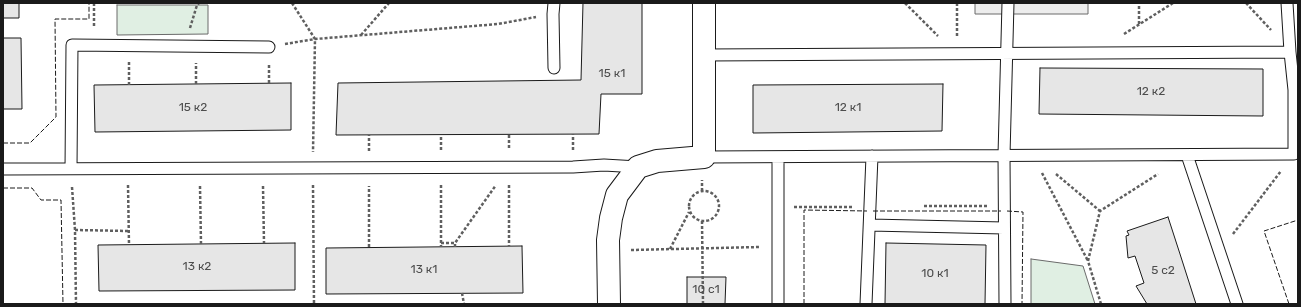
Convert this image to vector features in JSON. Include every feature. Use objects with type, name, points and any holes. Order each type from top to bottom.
[{"type":"street","points":[[609,304],[608,240],[611,218],[617,195],[638,167],[657,161],[704,157],[704,3]]},
{"type":"lane","points":[[1005,304],[1004,155],[1008,3]]},
{"type":"lane","points":[[704,157],[1294,154],[1296,90],[1290,52],[1288,3]]},
{"type":"lane","points":[[553,9],[554,68]]},
{"type":"lane","points":[[71,169],[72,45],[269,47]]},
{"type":"lane","points":[[704,55],[1290,52]]},
{"type":"lane","points":[[1187,155],[1237,304]]},
{"type":"lane","points":[[778,156],[778,304]]},
{"type":"lane","points":[[866,304],[872,156]]},
{"type":"lane","points":[[3,169],[369,168],[604,165],[638,167]]},
{"type":"lane","points":[[870,225],[1004,228]]},
{"type":"path","points":[[94,3],[94,46]]},
{"type":"path","points":[[189,34],[197,5],[199,3]]},
{"type":"path","points":[[292,3],[315,39]]},
{"type":"path","points":[[361,35],[389,3]]},
{"type":"path","points":[[905,3],[958,54]]},
{"type":"path","points":[[957,3],[958,54]]},
{"type":"path","points":[[1139,3],[1139,24]]},
{"type":"path","points":[[1111,53],[1111,42],[1173,3]]},
{"type":"path","points":[[1246,3],[1290,52]]},
{"type":"path","points":[[269,47],[315,39],[498,24],[553,9]]},
{"type":"path","points":[[129,74],[129,85]]},
{"type":"path","points":[[368,247],[369,135]]},
{"type":"path","points":[[441,135],[441,245],[455,245],[509,167]]},
{"type":"path","points":[[509,135],[510,246]]},
{"type":"path","points":[[1219,252],[1294,154]]},
{"type":"path","points":[[1033,155],[1100,211]]},
{"type":"path","points":[[1033,155],[1088,261],[1101,304]]},
{"type":"path","points":[[1088,261],[1100,211],[1187,155]]},
{"type":"path","points":[[127,168],[129,245]]},
{"type":"path","points":[[200,168],[201,244]]},
{"type":"path","points":[[263,168],[264,243]]},
{"type":"path","points":[[71,169],[75,230],[76,304]]},
{"type":"path","points":[[702,191],[714,195],[719,206],[718,212],[714,218],[708,221],[696,220],[689,211],[688,204],[690,198],[696,193],[702,191]]},
{"type":"path","points":[[670,249],[689,211]]},
{"type":"path","points":[[702,221],[703,304]]},
{"type":"path","points":[[75,230],[128,231]]},
{"type":"path","points":[[631,250],[778,247]]},
{"type":"path","points":[[462,293],[464,304]]},
{"type":"green space","points":[[117,5],[208,5],[208,34],[117,35]]},
{"type":"green space","points":[[1031,259],[1083,266],[1095,304],[1031,304]]},
{"type":"shaded area","points":[[975,3],[1088,3],[1088,14],[975,14]]},
{"type":"building","points":[[3,3],[19,3],[19,18],[3,18]]},
{"type":"building","points":[[583,3],[642,3],[642,94],[601,94],[599,134],[336,135],[338,83],[581,80]]},
{"type":"building","points":[[3,38],[21,38],[22,109],[3,109]]},
{"type":"building","points":[[1040,68],[1263,69],[1263,116],[1039,114]]},
{"type":"building","points":[[291,83],[291,130],[95,132],[94,85]]},
{"type":"building","points":[[943,84],[942,131],[753,133],[753,85]]},
{"type":"building","points":[[1168,217],[1196,304],[1147,304],[1136,286],[1144,283],[1135,256],[1128,258],[1126,236],[1129,235],[1127,231]]},
{"type":"building","points":[[295,243],[295,290],[99,291],[98,245]]},
{"type":"building","points":[[886,243],[986,245],[985,304],[885,304]]},
{"type":"building","points":[[522,246],[523,293],[326,294],[326,248]]},
{"type":"building","points":[[687,277],[726,277],[725,304],[687,304]]},
{"type":"fence","points":[[3,143],[30,143],[56,117],[55,19],[89,19],[89,3]]},
{"type":"fence","points":[[3,188],[32,188],[41,200],[61,200],[63,304]]},
{"type":"fence","points":[[804,304],[804,210],[867,211]]},
{"type":"fence","points":[[873,211],[1001,211]]},
{"type":"fence","points":[[1007,211],[1023,212],[1022,304]]},
{"type":"fence","points":[[1289,304],[1264,231],[1298,220]]}]
